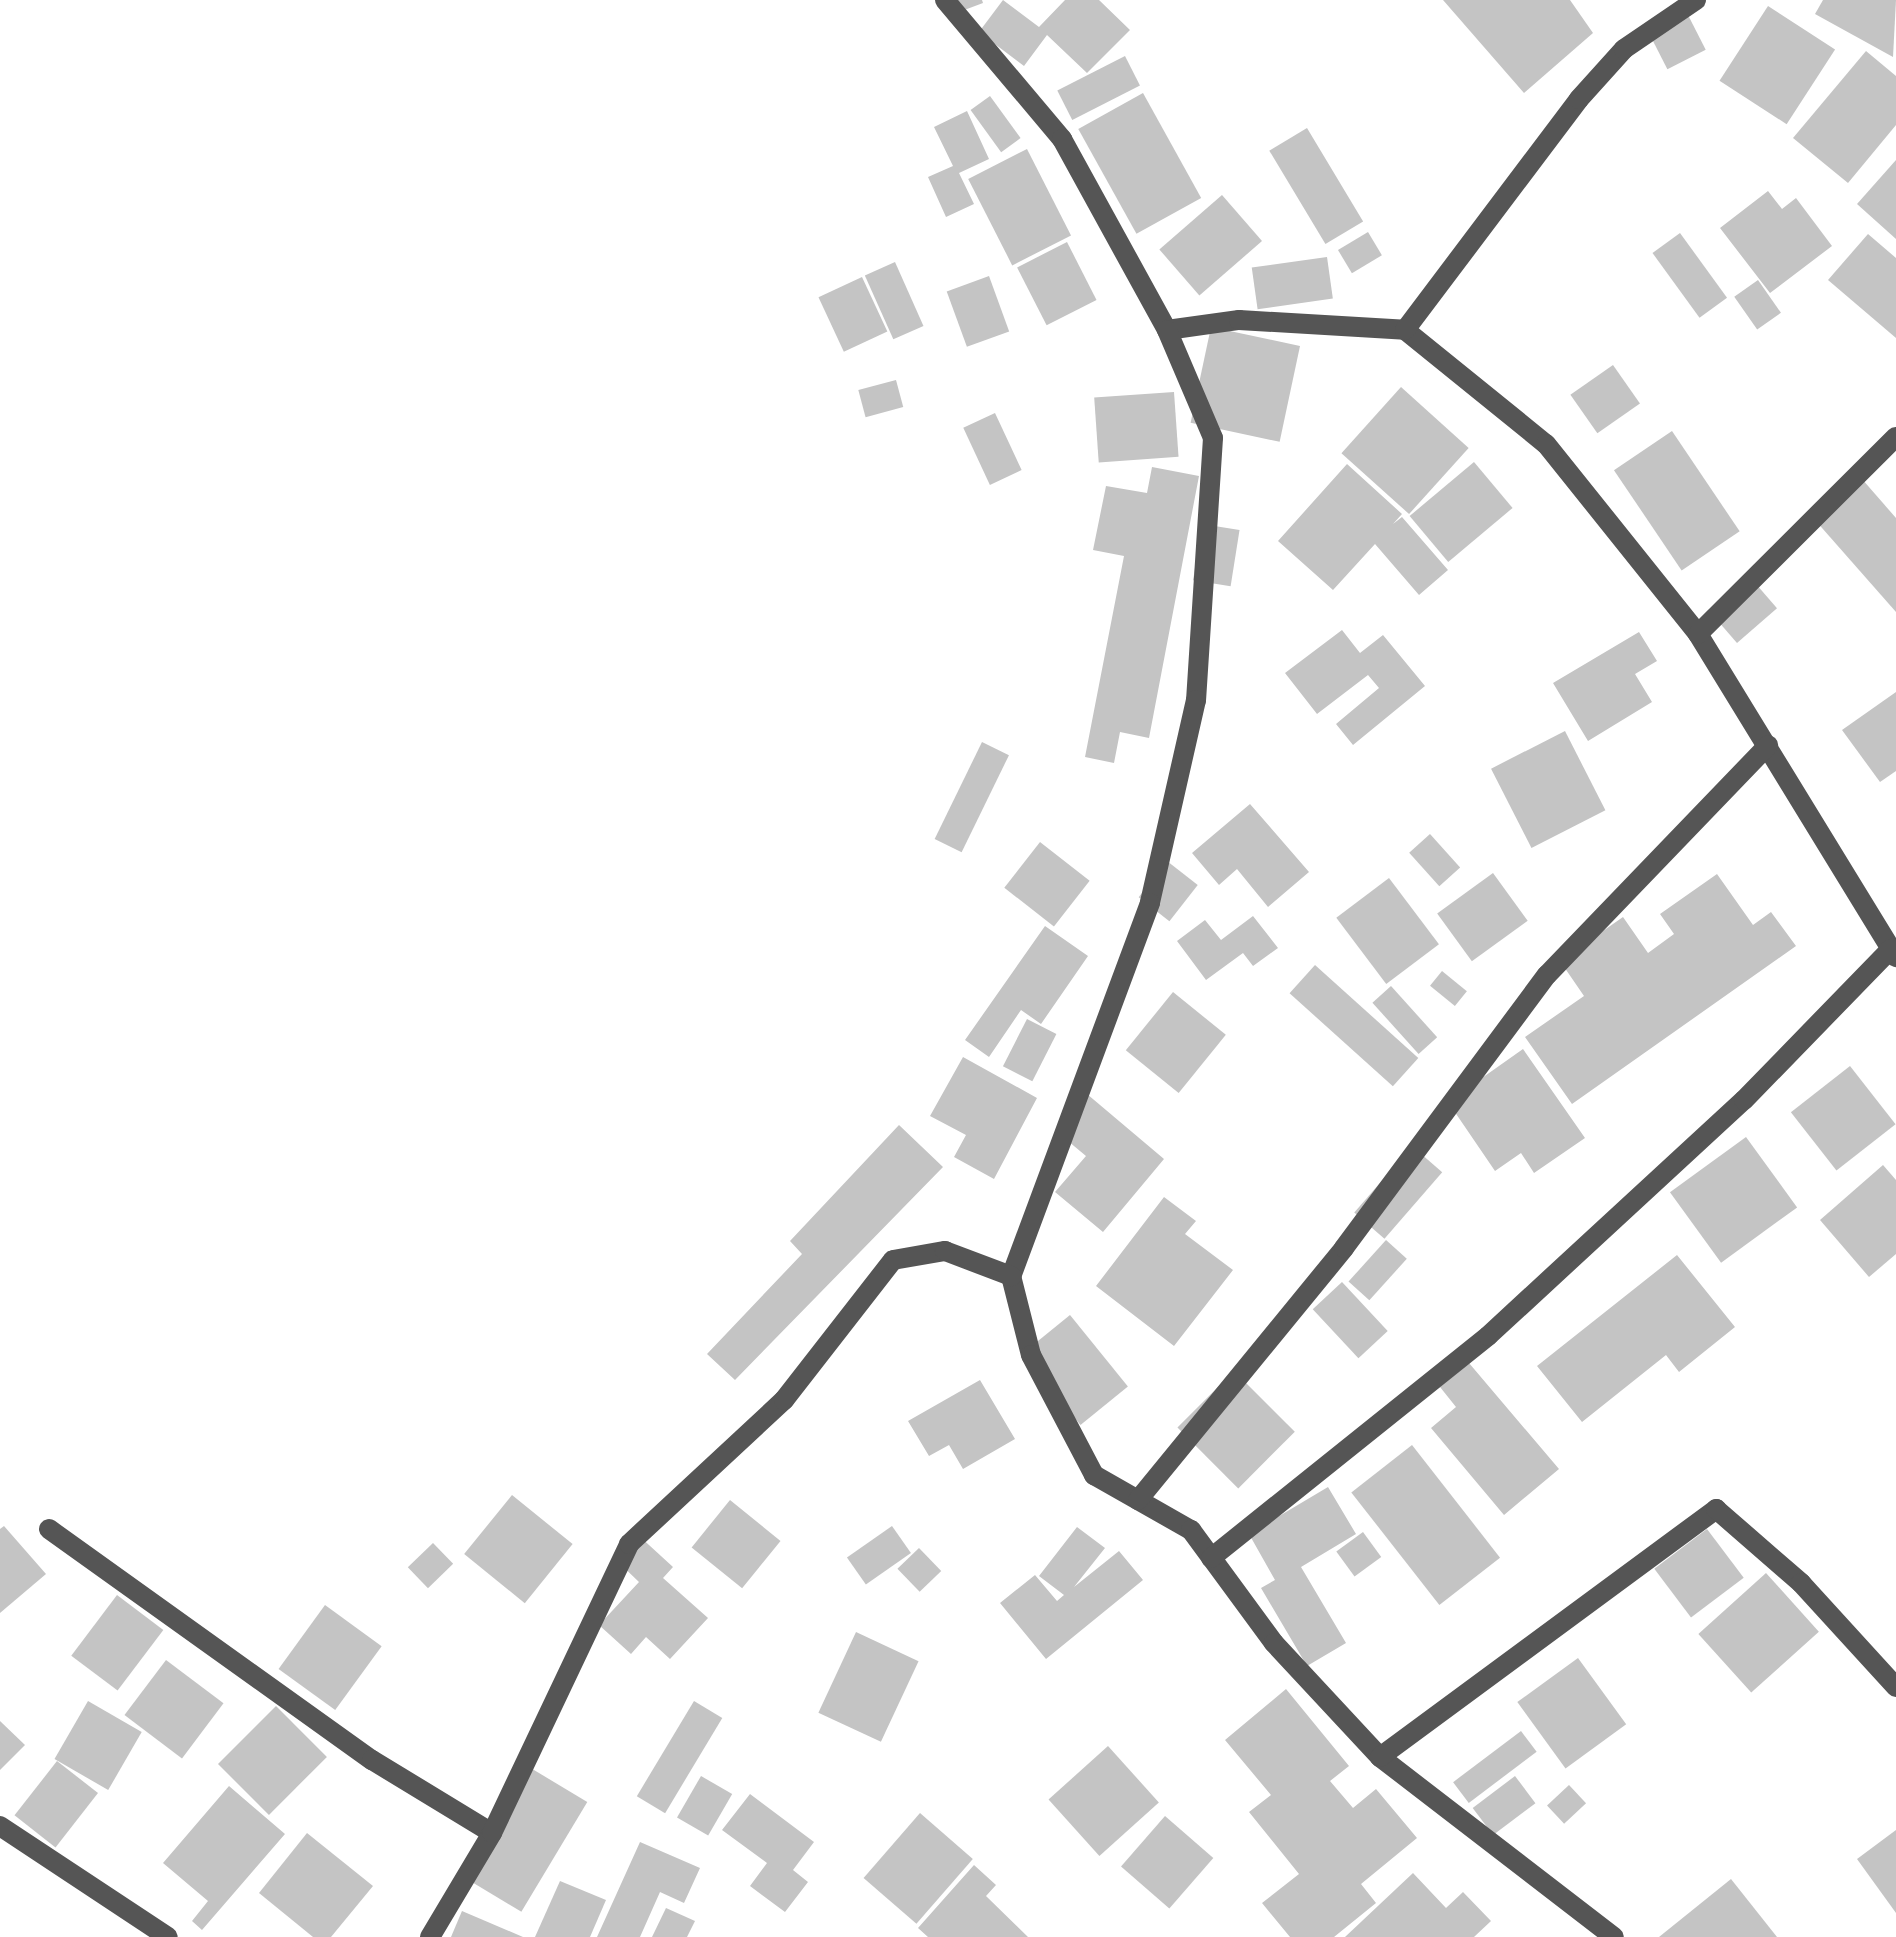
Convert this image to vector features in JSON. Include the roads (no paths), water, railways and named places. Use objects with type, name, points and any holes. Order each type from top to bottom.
[{"type":"street","points":[[944,0],[1062,139],[1167,330],[1213,438],[1196,700],[1150,903],[1011,1276],[1031,1356],[1079,1455],[1110,1488],[1170,1512],[1211,1558],[1274,1643],[1380,1757],[1614,1937]]},
{"type":"street","points":[[1405,330],[1579,99],[1624,49],[1696,0]]},
{"type":"street","points":[[1167,330],[1239,320],[1405,330],[1556,454],[1698,634],[1894,953],[1730,1113],[1488,1336],[1211,1558]]},
{"type":"street","points":[[1698,634],[1896,437]]},
{"type":"street","points":[[1138,1500],[1334,1262],[1547,975],[1768,744]]},
{"type":"street","points":[[430,1937],[492,1833],[630,1544],[784,1400],[868,1282],[920,1248],[1011,1276]]},
{"type":"street","points":[[1380,1757],[1716,1509],[1802,1582],[1896,1687]]},
{"type":"street","points":[[49,1529],[372,1760],[492,1833]]},
{"type":"street","points":[[0,1826],[168,1937]]}]
